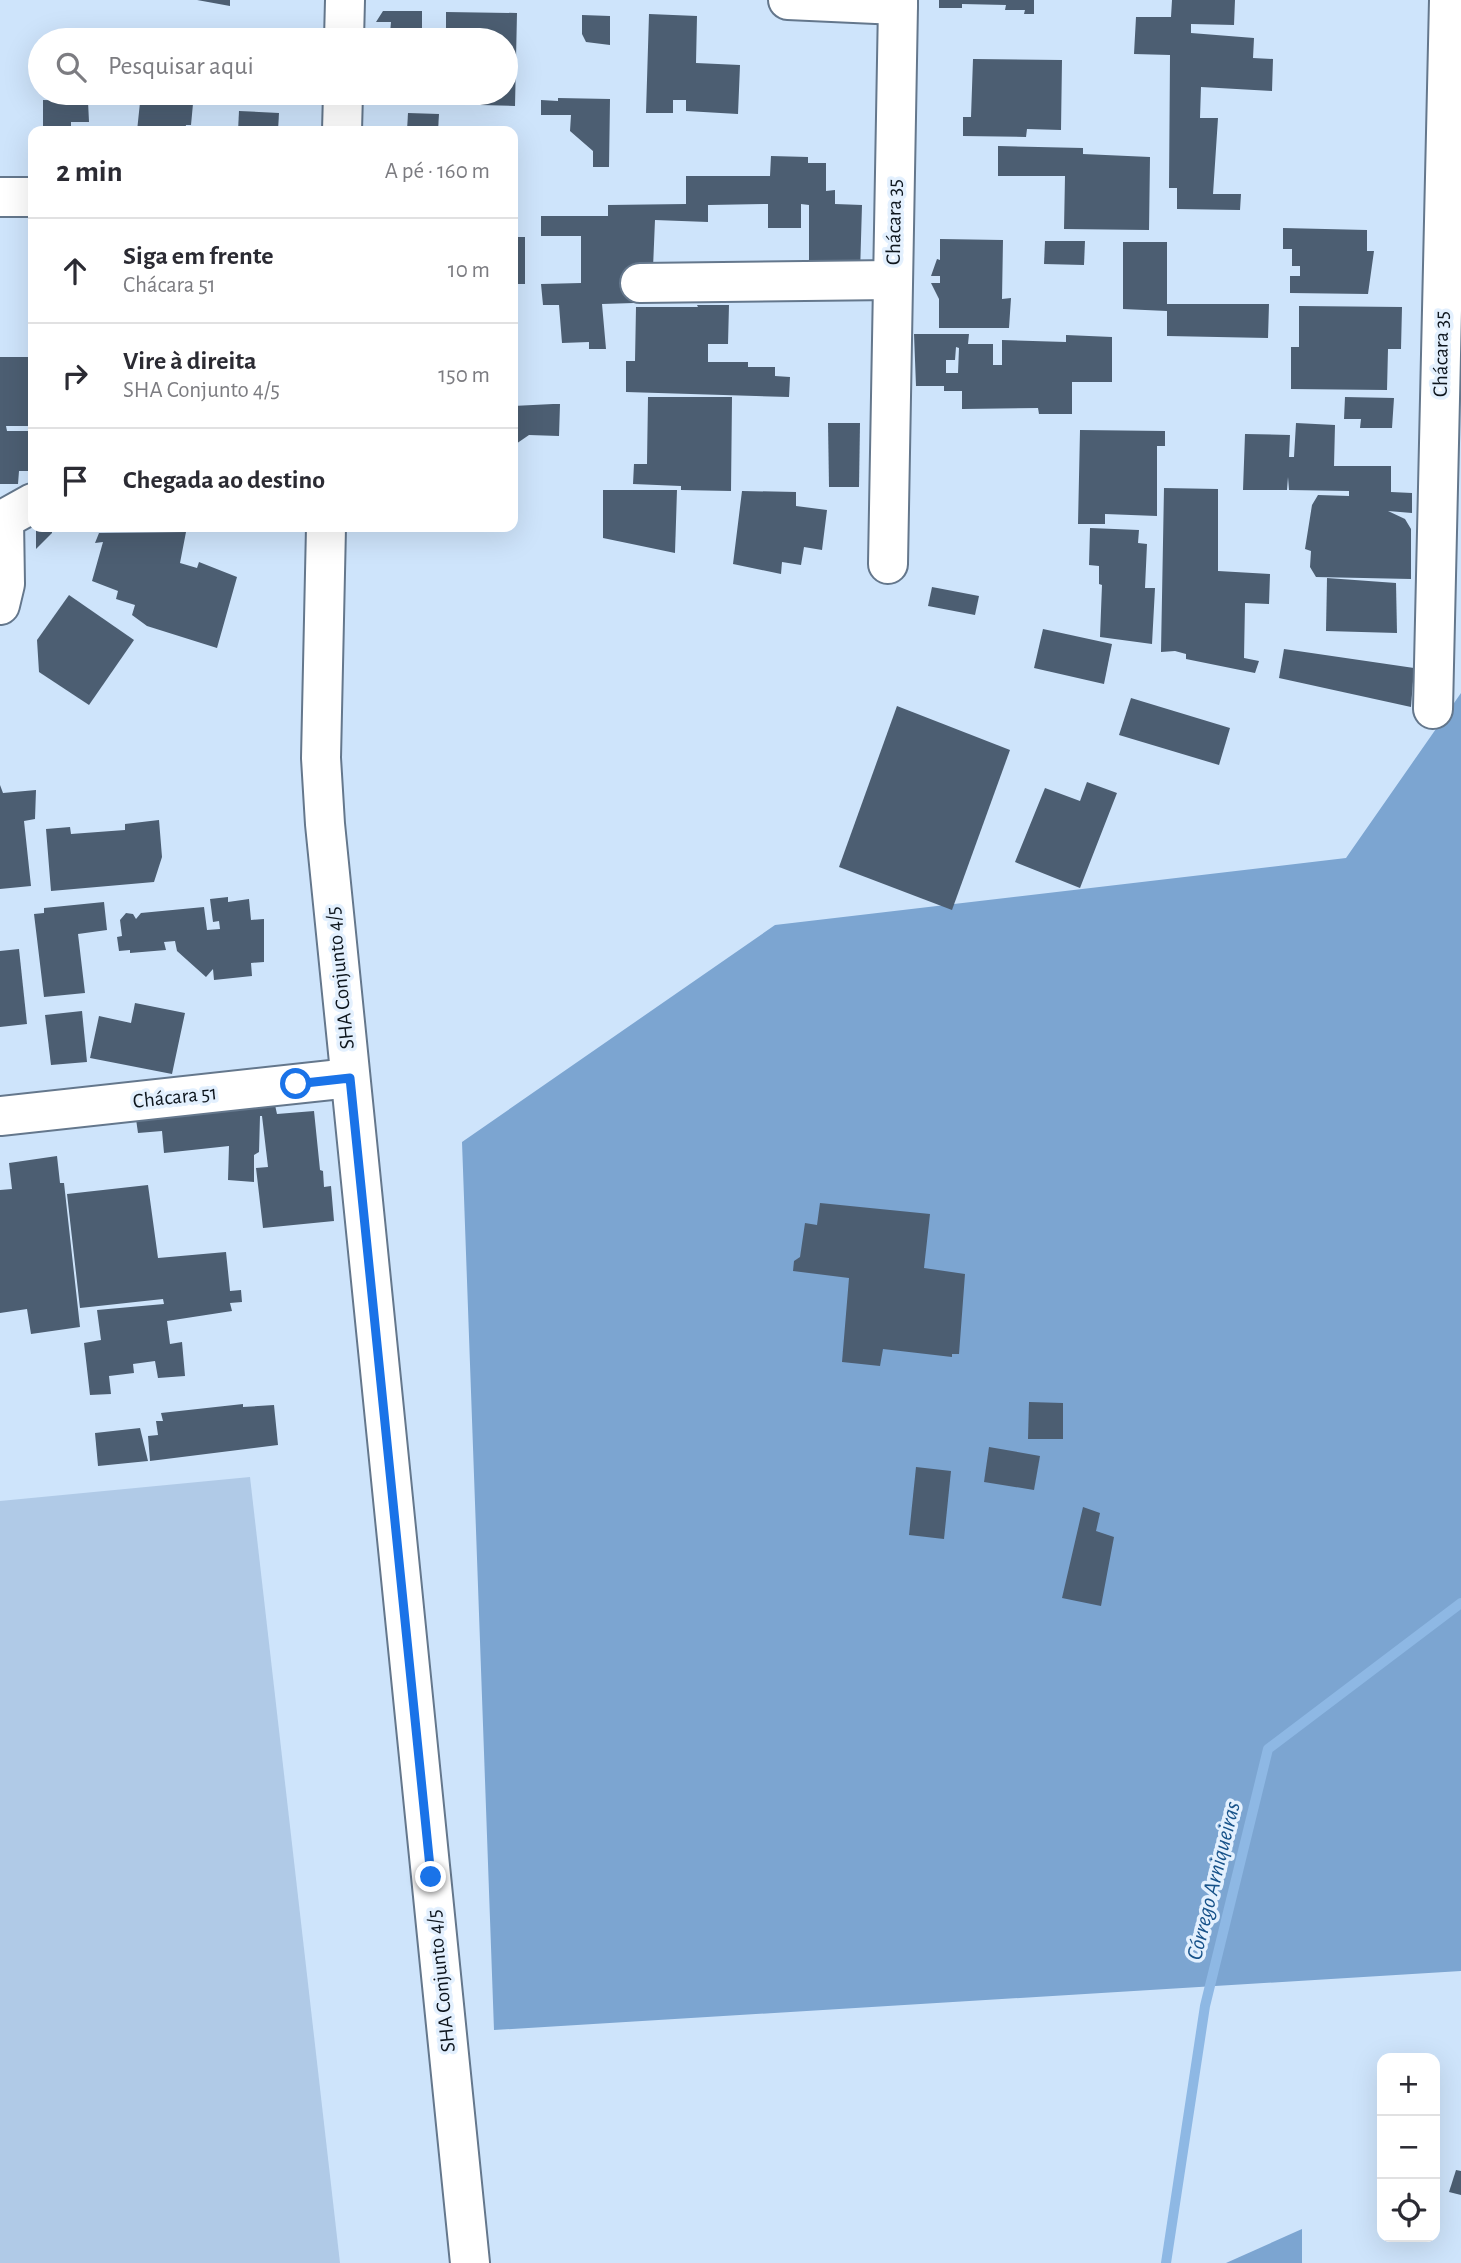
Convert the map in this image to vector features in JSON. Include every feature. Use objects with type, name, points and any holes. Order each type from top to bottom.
[{"type":"street","points":[[344,28],[345,0]]},
{"type":"street","name":"Chácara 35","points":[[788,0],[898,3],[888,564]]},
{"type":"street","name":"Chácara 35","points":[[1433,709],[1449,0]]},
{"type":"street","points":[[342,126],[343,105]]},
{"type":"street","points":[[0,197],[28,197]]},
{"type":"street","points":[[640,283],[892,279]]},
{"type":"street","points":[[0,605],[5,584],[4,519],[28,506]]},
{"type":"street","name":"SHA Conjunto 4/5","points":[[326,532],[321,758],[350,1078],[470,2263]]},
{"type":"street","name":"Chácara 51","points":[[0,1116],[350,1078]]},
{"type":"shaded area","points":[[1461,693],[1461,1971],[494,2030],[462,1142],[775,925],[1346,858]]},
{"type":"shaded area","points":[[250,1477],[340,2263],[0,2263],[0,1501]]},
{"type":"shaded area","points":[[1302,2229],[1302,2263],[1226,2263]]},
{"type":"building","points":[[197,0],[230,0],[230,6]]},
{"type":"building","points":[[939,0],[1034,0],[1034,14],[1024,14],[1025,10],[1005,10],[1006,5],[962,4],[962,8],[939,8]]},
{"type":"building","points":[[1172,0],[1235,0],[1234,25],[1191,24],[1191,33],[1254,38],[1253,58],[1273,59],[1272,91],[1201,87],[1200,118],[1218,118],[1213,194],[1241,194],[1240,210],[1177,209],[1177,188],[1169,188],[1170,55],[1134,54],[1136,17],[1171,17]]},
{"type":"building","points":[[383,11],[422,11],[422,28],[390,28],[391,22],[376,22]]},
{"type":"building","points":[[446,12],[517,13],[517,28],[446,28]]},
{"type":"building","points":[[649,14],[697,16],[696,63],[740,65],[738,114],[686,111],[686,100],[673,100],[673,113],[646,113]]},
{"type":"building","points":[[582,15],[610,16],[610,45],[586,42],[582,34]]},
{"type":"building","points":[[973,59],[1062,60],[1061,130],[1027,129],[1026,137],[963,136],[963,117],[971,117]]},
{"type":"building","points":[[558,98],[610,99],[609,167],[593,167],[593,151],[570,131],[571,115],[541,115],[541,100],[558,101]]},
{"type":"building","points":[[43,105],[88,105],[89,122],[71,122],[71,126],[43,126]]},
{"type":"building","points":[[140,105],[193,105],[191,125],[138,126]]},
{"type":"building","points":[[239,111],[279,113],[278,126],[238,126]]},
{"type":"building","points":[[408,113],[439,114],[438,126],[407,126]]},
{"type":"building","points":[[998,146],[1083,148],[1083,154],[1150,157],[1149,230],[1064,229],[1065,176],[998,176]]},
{"type":"building","points":[[771,156],[808,157],[808,163],[826,163],[826,191],[835,190],[835,204],[862,205],[860,274],[809,273],[809,205],[801,204],[801,228],[768,228],[768,204],[708,205],[708,222],[655,220],[653,268],[634,268],[634,303],[602,304],[606,349],[589,349],[589,342],[562,343],[559,305],[543,305],[541,284],[581,283],[581,236],[541,236],[541,216],[608,216],[608,205],[686,204],[686,176],[770,176]]},
{"type":"building","points":[[1283,228],[1367,230],[1367,251],[1374,251],[1368,294],[1290,293],[1290,276],[1300,276],[1300,266],[1292,266],[1292,249],[1283,249]]},
{"type":"building","points":[[518,237],[525,237],[525,284],[518,284]]},
{"type":"building","points":[[940,239],[1003,240],[1002,299],[1011,298],[1009,328],[939,328],[939,299],[931,283],[940,283],[940,276],[931,276],[937,259],[940,260]]},
{"type":"building","points":[[1045,241],[1085,241],[1084,265],[1044,264]]},
{"type":"building","points":[[1123,242],[1167,242],[1167,304],[1269,304],[1268,338],[1167,336],[1167,311],[1123,309]]},
{"type":"building","points":[[697,305],[729,305],[728,344],[708,344],[708,362],[748,362],[748,367],[775,367],[775,376],[790,377],[789,397],[626,392],[626,361],[635,361],[636,307],[698,307]]},
{"type":"building","points":[[1299,306],[1402,307],[1401,349],[1388,349],[1387,390],[1291,389],[1291,347],[1299,347]]},
{"type":"building","points":[[914,334],[969,334],[968,344],[993,344],[993,365],[1002,365],[1002,340],[1066,342],[1066,335],[1112,337],[1112,382],[1072,382],[1072,414],[1039,414],[1038,408],[962,409],[962,391],[944,391],[944,386],[916,386]],"holes":[[[956,347],[959,348],[958,373],[946,373],[946,360],[955,360]]]},
{"type":"building","points":[[0,357],[28,357],[28,426],[6,426],[7,431],[28,431],[28,471],[19,471],[18,484],[0,484]]},
{"type":"building","points":[[648,397],[732,397],[731,491],[681,490],[681,486],[633,484],[634,464],[647,464]]},
{"type":"building","points":[[1345,397],[1394,398],[1392,428],[1360,428],[1361,419],[1344,419]]},
{"type":"building","points":[[560,404],[559,436],[529,435],[518,443],[518,406]]},
{"type":"building","points":[[828,423],[860,423],[859,487],[829,487]]},
{"type":"building","points":[[1296,423],[1335,425],[1334,466],[1391,466],[1391,492],[1412,493],[1412,513],[1388,511],[1405,519],[1411,529],[1411,579],[1316,577],[1310,567],[1311,551],[1305,549],[1312,505],[1318,495],[1349,496],[1349,491],[1289,490],[1288,477],[1287,490],[1243,490],[1245,434],[1290,435],[1289,457],[1294,457]]},
{"type":"building","points":[[1080,430],[1165,431],[1165,446],[1157,446],[1157,516],[1105,514],[1105,524],[1078,524]]},
{"type":"building","points":[[1164,488],[1218,489],[1218,571],[1270,574],[1269,604],[1245,603],[1244,658],[1259,661],[1255,673],[1186,659],[1186,654],[1175,651],[1161,652]]},
{"type":"building","points":[[603,490],[677,490],[675,553],[603,538]]},
{"type":"building","points":[[742,491],[796,492],[796,506],[827,510],[822,550],[804,547],[801,565],[782,562],[781,574],[733,564]]},
{"type":"building","points":[[1090,528],[1139,530],[1138,543],[1147,544],[1145,588],[1155,588],[1152,644],[1100,637],[1102,585],[1099,584],[1099,566],[1089,565]]},
{"type":"building","points":[[36,532],[52,532],[52,533],[36,549]]},
{"type":"building","points":[[186,532],[180,563],[197,568],[199,562],[237,577],[217,648],[147,626],[132,615],[135,605],[116,599],[118,591],[92,581],[103,542],[95,543],[99,533]]},
{"type":"building","points":[[1327,578],[1396,583],[1397,633],[1326,631]]},
{"type":"building","points":[[932,587],[979,596],[975,615],[928,606]]},
{"type":"building","points":[[69,595],[134,640],[89,705],[39,672],[37,640]]},
{"type":"building","points":[[1043,629],[1112,644],[1104,684],[1034,668]]},
{"type":"building","points":[[1284,649],[1414,668],[1411,707],[1279,678]]},
{"type":"building","points":[[1131,698],[1230,728],[1219,765],[1119,735]]},
{"type":"building","points":[[897,706],[1010,750],[952,910],[839,867]]},
{"type":"building","points":[[1087,782],[1117,793],[1080,888],[1015,862],[1045,788],[1080,801]]},
{"type":"building","points":[[0,785],[3,793],[36,790],[35,819],[24,821],[31,886],[0,889]]},
{"type":"building","points":[[159,820],[162,857],[154,882],[51,891],[46,829],[70,827],[71,834],[125,830],[125,824]]},
{"type":"building","points":[[228,897],[228,902],[249,899],[251,920],[264,919],[264,962],[251,963],[252,976],[214,980],[213,969],[206,977],[177,951],[175,941],[164,942],[166,950],[130,953],[130,950],[119,951],[117,937],[122,936],[120,920],[126,913],[133,914],[136,919],[141,913],[204,907],[207,930],[220,929],[219,921],[213,922],[210,899]]},
{"type":"building","points":[[104,902],[107,930],[78,934],[85,993],[44,997],[34,914],[44,913],[44,908]]},
{"type":"building","points":[[19,949],[27,1024],[0,1027],[0,951]]},
{"type":"building","points":[[135,1003],[185,1013],[172,1074],[90,1058],[99,1016],[131,1023]]},
{"type":"building","points":[[82,1011],[87,1062],[51,1065],[45,1015]]},
{"type":"building","points":[[275,1105],[277,1114],[314,1111],[320,1170],[323,1171],[324,1187],[331,1186],[334,1221],[263,1228],[256,1168],[268,1167],[262,1116],[259,1152],[254,1155],[254,1182],[228,1180],[229,1146],[164,1153],[162,1131],[138,1133],[136,1119]]},
{"type":"building","points":[[57,1156],[60,1183],[64,1183],[80,1327],[31,1334],[27,1309],[0,1313],[0,1190],[12,1189],[9,1163]]},
{"type":"building","points":[[148,1185],[158,1258],[226,1252],[230,1291],[241,1290],[242,1302],[230,1303],[232,1311],[167,1321],[170,1344],[182,1342],[185,1376],[158,1378],[155,1361],[133,1364],[134,1373],[109,1376],[111,1394],[90,1395],[84,1343],[101,1340],[97,1310],[164,1304],[163,1299],[80,1308],[67,1194]]},
{"type":"building","points":[[820,1203],[930,1214],[924,1268],[965,1274],[959,1354],[952,1354],[952,1357],[883,1349],[880,1366],[842,1362],[849,1278],[793,1271],[794,1261],[800,1257],[805,1223],[817,1225]]},
{"type":"building","points":[[1029,1402],[1063,1403],[1063,1439],[1028,1439]]},
{"type":"building","points":[[243,1404],[243,1407],[274,1405],[278,1445],[150,1461],[148,1436],[158,1435],[156,1421],[163,1421],[161,1413]]},
{"type":"building","points":[[140,1428],[148,1461],[98,1466],[95,1433]]},
{"type":"building","points":[[989,1447],[1040,1456],[1034,1490],[984,1482]]},
{"type":"building","points":[[916,1467],[951,1471],[944,1539],[909,1535]]},
{"type":"building","points":[[1083,1507],[1100,1513],[1096,1531],[1114,1537],[1101,1606],[1062,1598]]},
{"type":"building","points":[[1456,2170],[1461,2171],[1461,2195],[1449,2192]]},
{"type":"waterway","name":"Córrego Arniqueiras","points":[[1166,2263],[1205,2006],[1268,1749],[1461,1603]]},
{"type":"route","points":[[296,1084],[350,1078],[431,1877]]}]
